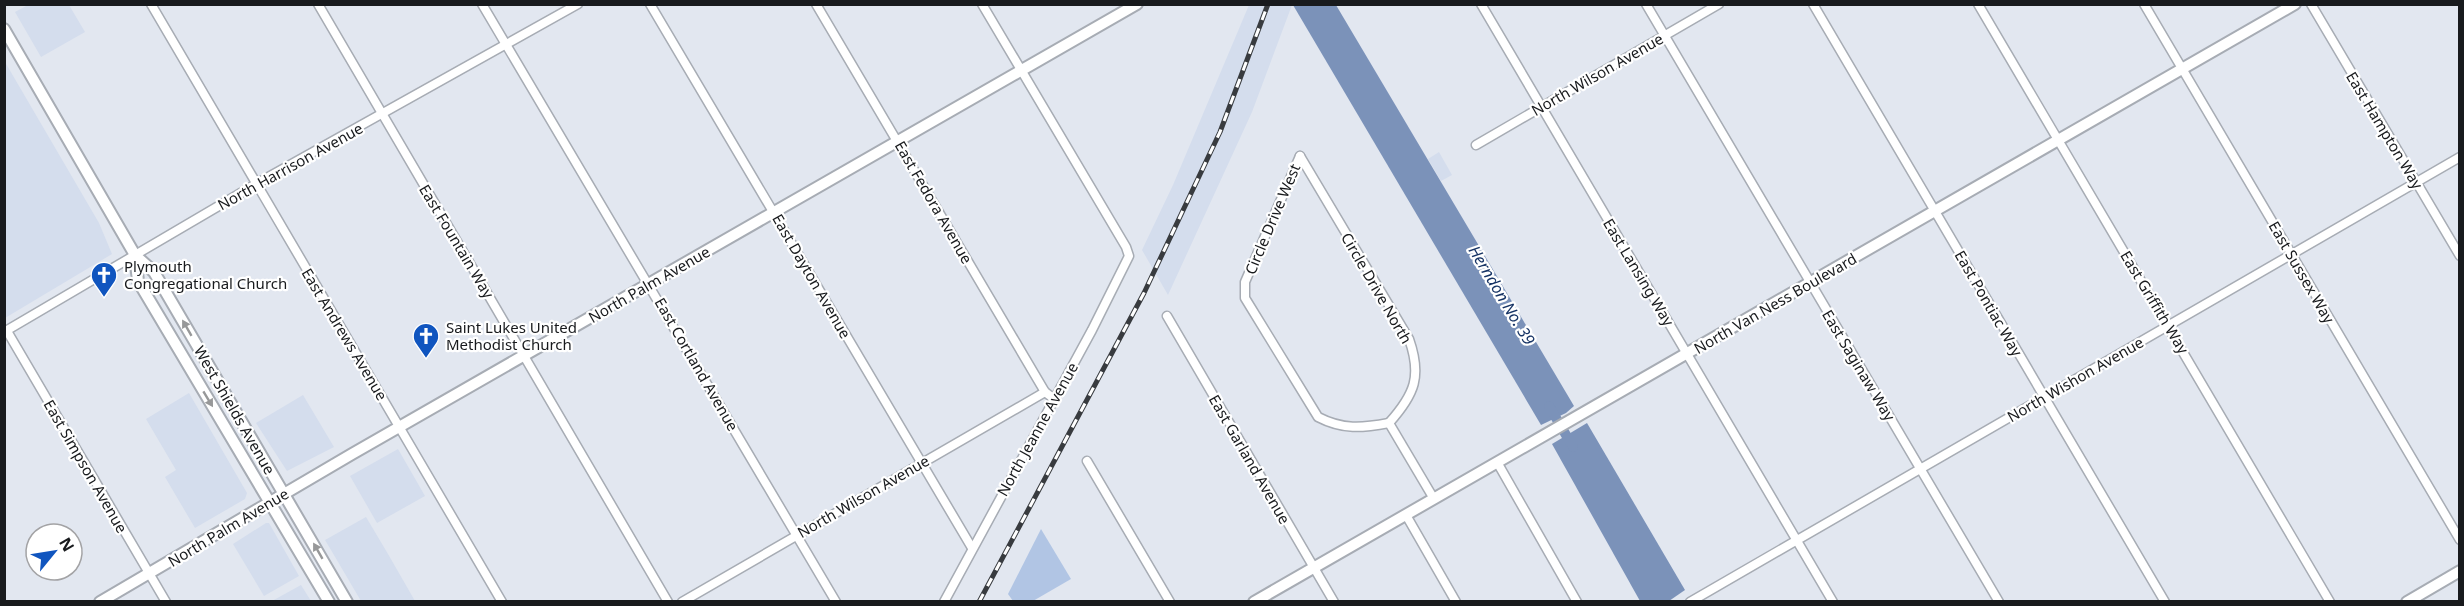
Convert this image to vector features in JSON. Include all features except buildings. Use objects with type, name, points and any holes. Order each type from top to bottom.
[{"type":"main road","name":"North Palm Avenue","points":[[100,602],[269,501],[1137,4]]},
{"type":"main road","name":"North Van Ness Boulevard","points":[[1254,602],[2295,4]]},
{"type":"main road","name":"West Shields Avenue","points":[[4,29],[135,255],[154,272],[347,602]]},
{"type":"main road","name":"West Shields Avenue","points":[[135,255],[138,281],[329,602]]},
{"type":"main road","points":[[2407,602],[2460,571]]},
{"type":"street","name":"East Andrews Avenue","points":[[151,4],[502,602]]},
{"type":"street","name":"East Fountain Way","points":[[318,4],[668,602]]},
{"type":"street","name":"East Cortland Avenue","points":[[482,4],[650,284],[836,602]]},
{"type":"street","name":"North Harrison Avenue","points":[[6,331],[256,184],[507,46],[578,4]]},
{"type":"street","name":"East Dayton Avenue","points":[[650,4],[972,548]]},
{"type":"street","name":"East Fedora Avenue","points":[[816,4],[1049,395]]},
{"type":"street","points":[[982,4],[1023,71]]},
{"type":"street","name":"East Lansing Way","points":[[1481,4],[1833,602]]},
{"type":"street","name":"East Saginaw Way","points":[[1646,4],[1999,602]]},
{"type":"street","name":"North Wilson Avenue","points":[[1476,145],[1719,4]]},
{"type":"street","name":"East Pontiac Way","points":[[1813,4],[2165,602]]},
{"type":"street","name":"East Griffith Way","points":[[1978,4],[2330,602]]},
{"type":"street","name":"East Sussex Way","points":[[2144,4],[2460,540]]},
{"type":"street","name":"East Hampton Way","points":[[2311,4],[2460,256]]},
{"type":"street","name":"North Jeanne Avenue","points":[[944,602],[1049,395],[1092,330],[1129,255],[1023,71]]},
{"type":"street","name":"Circle Drive West","points":[[1300,156],[1245,282],[1245,298],[1318,417],[1334,425],[1352,429],[1389,423]]},
{"type":"street","name":"Circle Drive North","points":[[1300,156],[1409,339],[1417,362],[1413,387],[1403,407],[1389,423]]},
{"type":"street","name":"North Wishon Avenue","points":[[1690,602],[2460,157]]},
{"type":"street","name":"East Garland Avenue","points":[[1167,316],[1334,602]]},
{"type":"street","name":"East Simpson Avenue","points":[[6,331],[166,602]]},
{"type":"street","name":"North Wilson Avenue","points":[[682,602],[921,462],[1049,395]]},
{"type":"street","points":[[1389,423],[1434,499]]},
{"type":"street","points":[[1087,461],[1170,602]]},
{"type":"street","points":[[1497,462],[1577,602]]},
{"type":"street","points":[[1406,515],[1456,602]]},
{"type":"shaded area","points":[[28,5],[69,5],[85,32],[41,57],[15,12]]},
{"type":"shaded area","points":[[1249,5],[1292,5],[1252,112],[1168,295],[1142,250],[1173,185]]},
{"type":"shaded area","points":[[5,62],[99,223],[112,254],[5,318]]},
{"type":"shaded area","points":[[1439,152],[1452,175],[1441,181],[1428,159]]},
{"type":"shaded area","points":[[189,393],[247,493],[245,499],[195,528],[165,477],[176,470],[146,419]]},
{"type":"shaded area","points":[[303,395],[334,447],[287,471],[256,423]]},
{"type":"shaded area","points":[[398,449],[425,496],[377,523],[350,476]]},
{"type":"shaded area","points":[[366,517],[415,601],[361,601],[325,540]]},
{"type":"shaded area","points":[[269,523],[299,576],[264,596],[233,544]]},
{"type":"shaded area","points":[[1041,529],[1071,579],[1033,601],[1013,601],[1008,594]]},
{"type":"shaded area","points":[[301,585],[311,601],[272,601]]},
{"type":"water","points":[[1293,5],[1336,5],[1574,406],[1566,413],[1541,425]]},
{"type":"water","points":[[1587,423],[1685,590],[1669,601],[1640,601],[1552,444]]},
{"type":"waterway","name":"Herndon No. 39","points":[[1549,406],[1573,447]]},
{"type":"railway","points":[[979,602],[1144,293],[1220,132],[1268,4]]},
{"type":"place","name":"Plymouth Congregational Church","points":[[104,298]]},
{"type":"place","name":"Saint Lukes United Methodist Church","points":[[426,359]]}]
